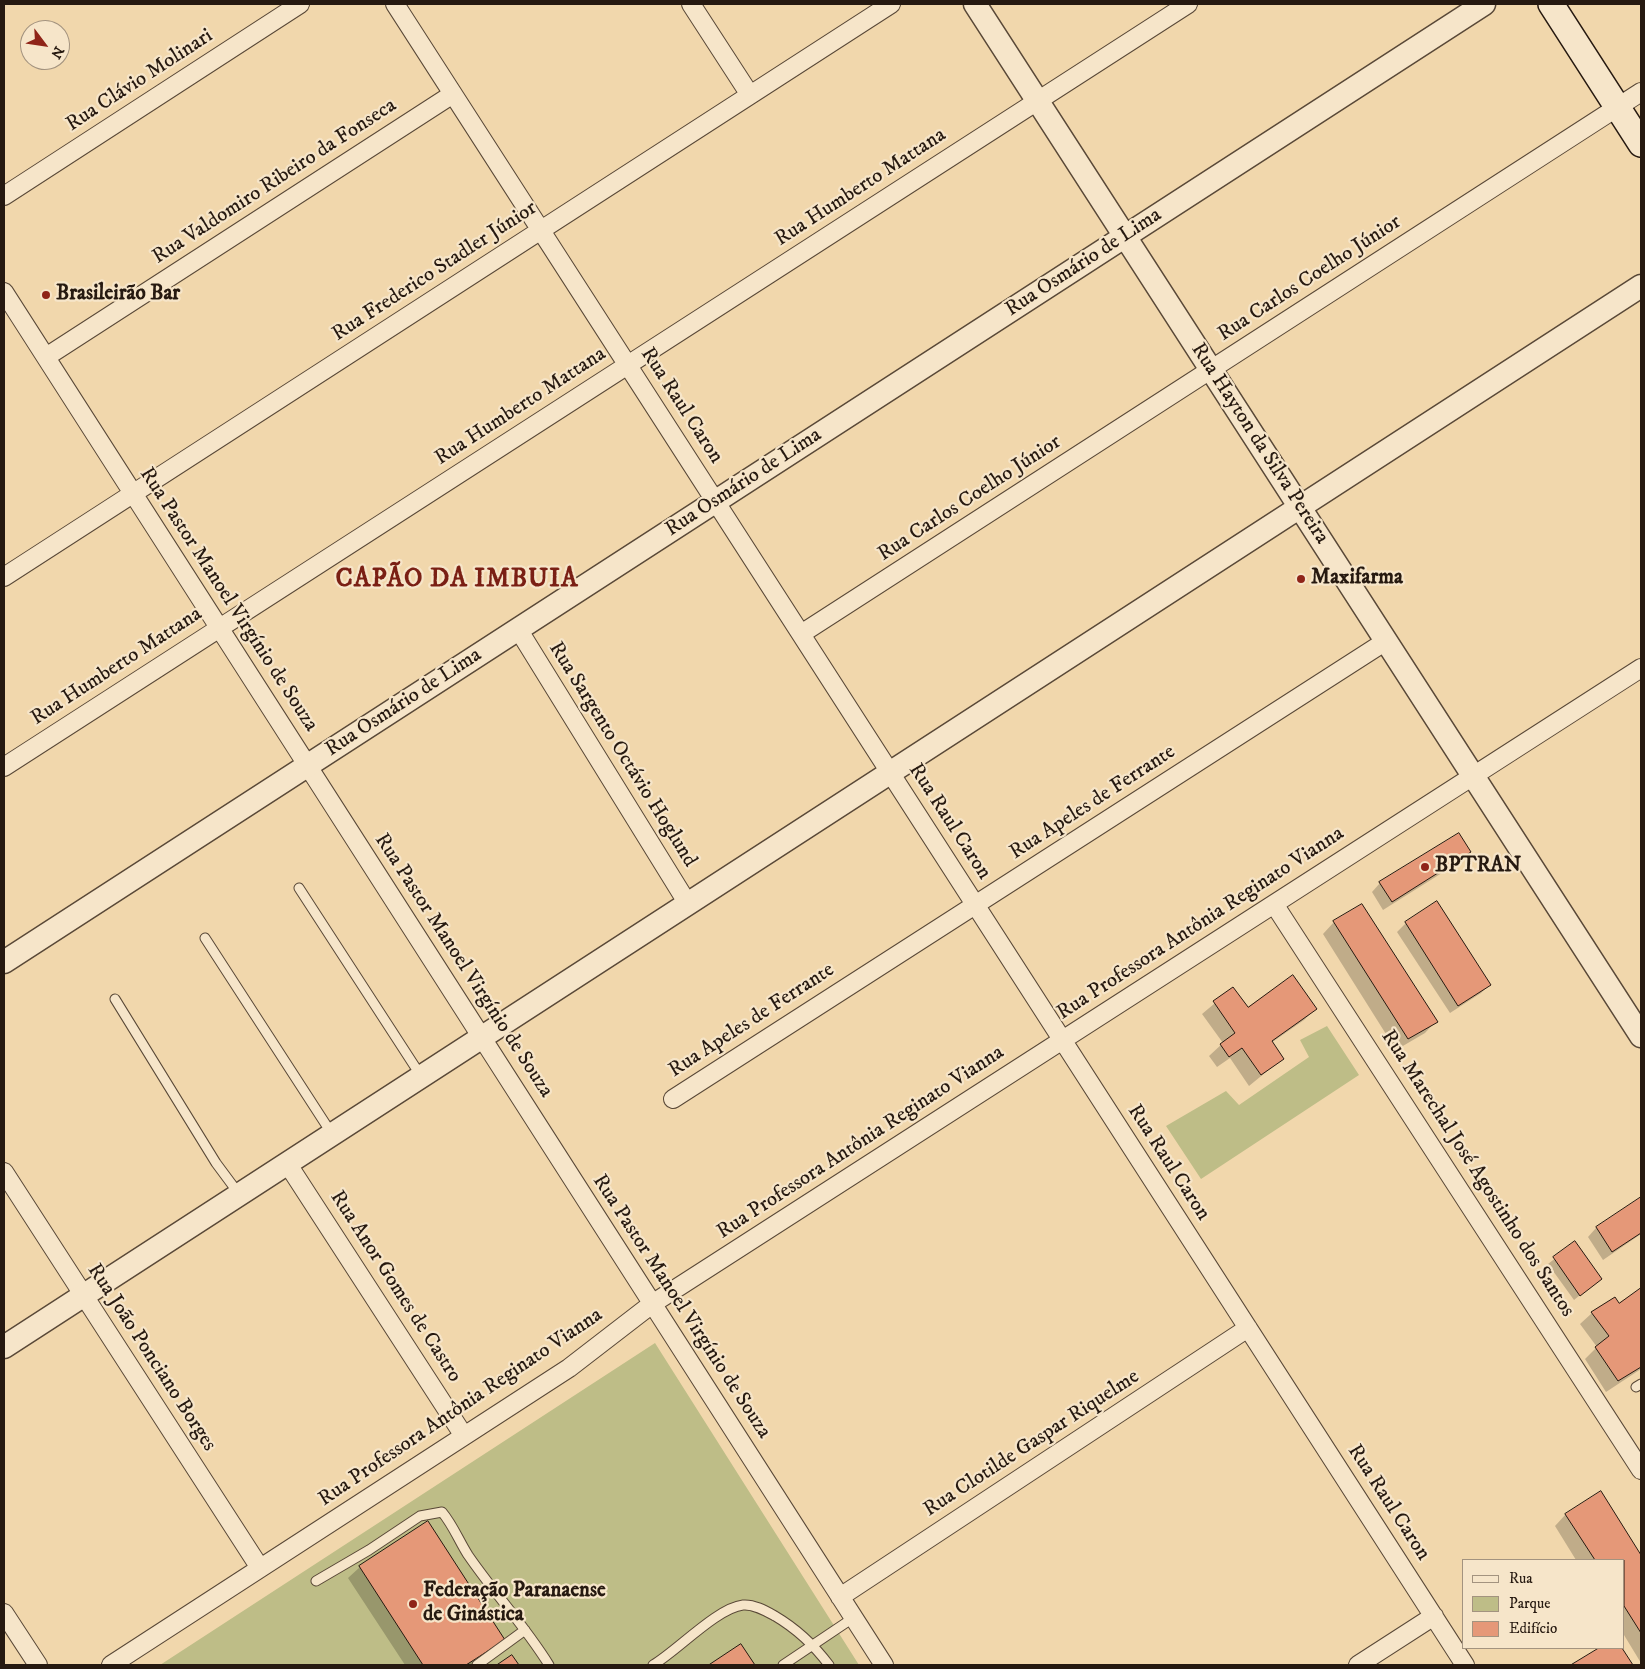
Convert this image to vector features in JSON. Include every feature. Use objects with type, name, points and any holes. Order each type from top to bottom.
[{"type":"main road","points":[[1551,4],[1641,144]]},
{"type":"street","name":"Rua Clávio Molinari","points":[[4,196],[300,4]]},
{"type":"street","name":"Rua Raul Caron","points":[[395,4],[1465,1665]]},
{"type":"street","points":[[691,4],[750,95]]},
{"type":"street","name":"Rua Frederico Stadler Júnior","points":[[4,577],[891,4]]},
{"type":"street","name":"Rua Hayton da Silva Pereira","points":[[975,4],[1641,1036]]},
{"type":"street","name":"Rua Humberto Mattana","points":[[4,767],[1188,4]]},
{"type":"street","name":"Rua Osmário de Lima","points":[[4,962],[1484,4]]},
{"type":"street","name":"Rua Carlos Coelho Júnior","points":[[801,634],[1641,92]]},
{"type":"street","name":"Rua Valdomiro Ribeiro da Fonseca","points":[[46,357],[453,94]]},
{"type":"street","points":[[4,1346],[1641,286]]},
{"type":"street","name":"Rua Pastor Manoel Virgínio de Souza","points":[[4,292],[884,1665]]},
{"type":"street","name":"Rua Sargento Octávio Hoglund","points":[[518,629],[688,904]]},
{"type":"street","name":"Rua Apeles de Ferrante","points":[[673,1099],[1386,641]]},
{"type":"street","name":"Rua Professora Antônia Reginato Vianna","points":[[111,1665],[569,1368],[652,1304],[1641,668]]},
{"type":"street","name":"Rua Marechal José Agostinho dos Santos","points":[[1274,904],[1641,1470]]},
{"type":"street","name":"Rua Anor Gomes de Castro","points":[[288,1163],[464,1436]]},
{"type":"street","name":"Rua João Ponciano Borges","points":[[4,1172],[260,1568]]},
{"type":"street","name":"Rua Clotilde Gaspar Riquelme","points":[[840,1597],[1248,1328]]},
{"type":"street","points":[[4,1613],[38,1665]]},
{"type":"street","points":[[1358,1665],[1434,1616]]},
{"type":"lane","points":[[299,888],[421,1076]]},
{"type":"lane","points":[[205,938],[332,1134]]},
{"type":"lane","points":[[116,999],[216,1163],[239,1194]]},
{"type":"lane","points":[[316,1581],[369,1550],[420,1516],[442,1512],[450,1522],[468,1554],[525,1630],[548,1665]]},
{"type":"lane","points":[[653,1665],[723,1613],[743,1605],[762,1609],[790,1625],[813,1645],[829,1665]]},
{"type":"lane","points":[[783,1665],[854,1618]]},
{"type":"lane","points":[[477,1665],[525,1630]]},
{"type":"green space","points":[[1327,1026],[1359,1075],[1201,1179],[1166,1126],[1226,1091],[1239,1105],[1309,1057],[1300,1040]]},
{"type":"green space","points":[[655,1343],[859,1665],[160,1665]]},
{"type":"building","name":"BPTRAN","points":[[1459,833],[1471,852],[1392,902],[1379,882]]},
{"type":"building","points":[[1437,901],[1491,985],[1458,1006],[1405,922]]},
{"type":"building","points":[[1362,904],[1438,1022],[1408,1039],[1333,921]]},
{"type":"building","points":[[1293,975],[1317,1009],[1272,1041],[1284,1059],[1261,1075],[1242,1048],[1229,1057],[1220,1044],[1235,1033],[1213,1001],[1233,987],[1248,1007]]},
{"type":"building","points":[[1641,1197],[1641,1233],[1612,1252],[1596,1227]]},
{"type":"building","points":[[1575,1241],[1602,1279],[1580,1296],[1553,1257]]},
{"type":"building","points":[[1641,1288],[1641,1367],[1618,1381],[1595,1347],[1609,1336],[1591,1312],[1615,1297],[1619,1303]]},
{"type":"building","points":[[1601,1491],[1641,1555],[1641,1633],[1625,1608],[1625,1559],[1594,1559],[1565,1514]]},
{"type":"building","points":[[428,1521],[505,1640],[466,1665],[423,1665],[359,1566]]},
{"type":"building","points":[[741,1644],[755,1665],[709,1665]]},
{"type":"building","points":[[1597,1649],[1623,1649],[1633,1665],[1571,1665]]},
{"type":"building","points":[[512,1655],[519,1665],[497,1665]]},
{"type":"place","name":"Brasileirão Bar","points":[[46,295]]},
{"type":"place","name":"Maxifarma","points":[[1301,579]]},
{"type":"place","name":"BPTRAN","points":[[1425,867]]},
{"type":"place","name":"Federação Paranaense de Ginástica","points":[[413,1604]]},
{"type":"district","name":"CAPÃO DA IMBUIA","points":[[457,581]]}]
